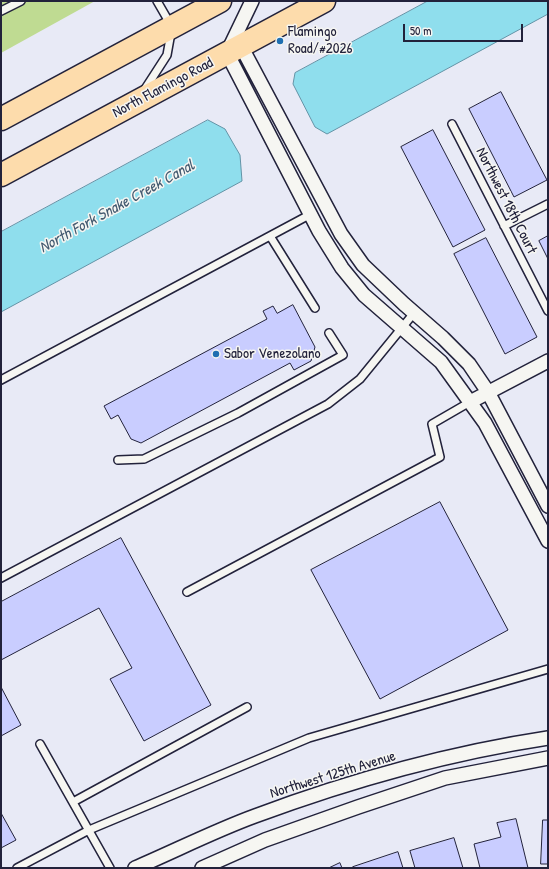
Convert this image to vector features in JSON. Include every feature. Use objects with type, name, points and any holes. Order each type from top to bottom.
[{"type":"highway","points":[[1,120],[220,1]]},
{"type":"highway","name":"North Flamingo Road","points":[[1,176],[324,1]]},
{"type":"street","points":[[252,1],[234,50],[294,182],[319,231],[342,268],[364,295],[441,362],[485,423],[548,541]]},
{"type":"street","points":[[234,50],[309,174],[341,234],[362,265],[443,338],[469,364],[488,392],[548,506]]},
{"type":"street","points":[[294,182],[309,174]]},
{"type":"street","points":[[470,402],[548,361]]},
{"type":"street","name":"Northwest 125th Avenue","points":[[135,868],[254,816],[342,787],[435,760],[548,738]]},
{"type":"street","points":[[202,868],[265,840],[445,778],[548,758]]},
{"type":"lane","points":[[1,11],[21,1]]},
{"type":"lane","points":[[134,104],[168,55],[172,27],[157,1]]},
{"type":"lane","name":"Northwest 18th Court","points":[[452,124],[548,311]]},
{"type":"lane","points":[[504,226],[548,204]]},
{"type":"lane","points":[[1,380],[311,214]]},
{"type":"lane","points":[[270,236],[315,308]]},
{"type":"lane","points":[[1,578],[328,404],[360,380],[414,313]]},
{"type":"lane","points":[[118,460],[144,459],[238,413],[343,355],[329,333]]},
{"type":"lane","points":[[187,592],[440,457],[432,424],[470,402]]},
{"type":"lane","points":[[17,868],[89,830],[309,738],[548,669]]},
{"type":"lane","points":[[73,802],[247,707]]},
{"type":"lane","points":[[40,744],[110,868]]},
{"type":"green space","points":[[1,1],[95,1],[1,53]]},
{"type":"water","points":[[428,1],[548,1],[548,14],[327,134],[315,127],[293,84],[295,73]]},
{"type":"water","name":"North Fork Snake Creek Canal","points":[[208,120],[225,129],[240,155],[242,181],[1,312],[1,232]]},
{"type":"building","points":[[501,92],[547,180],[514,197],[469,109]]},
{"type":"building","points":[[433,130],[485,230],[453,247],[401,147]]},
{"type":"building","points":[[548,236],[548,259],[539,241]]},
{"type":"building","points":[[486,238],[537,337],[505,354],[454,254]]},
{"type":"building","points":[[293,305],[315,347],[311,361],[294,370],[290,363],[141,443],[131,439],[118,415],[111,419],[104,406],[267,319],[263,311],[273,306],[277,313]]},
{"type":"building","points":[[440,502],[508,630],[380,699],[311,570]]},
{"type":"building","points":[[121,538],[211,705],[144,741],[110,679],[132,668],[99,608],[1,660],[1,602]]},
{"type":"building","points":[[1,687],[21,725],[1,736]]},
{"type":"building","points":[[1,813],[16,840],[1,848]]},
{"type":"building","points":[[516,819],[528,868],[480,868],[474,844],[501,837],[497,823]]},
{"type":"building","points":[[543,820],[548,820],[548,864],[541,864]]},
{"type":"building","points":[[454,838],[463,868],[415,868],[410,851]]},
{"type":"building","points":[[398,852],[403,868],[353,867]]},
{"type":"building","points":[[340,863],[342,868],[329,868]]},
{"type":"place","name":"Flamingo Road/#2026","points":[[280,41]]},
{"type":"place","name":"Sabor Venezolano","points":[[216,354]]}]
